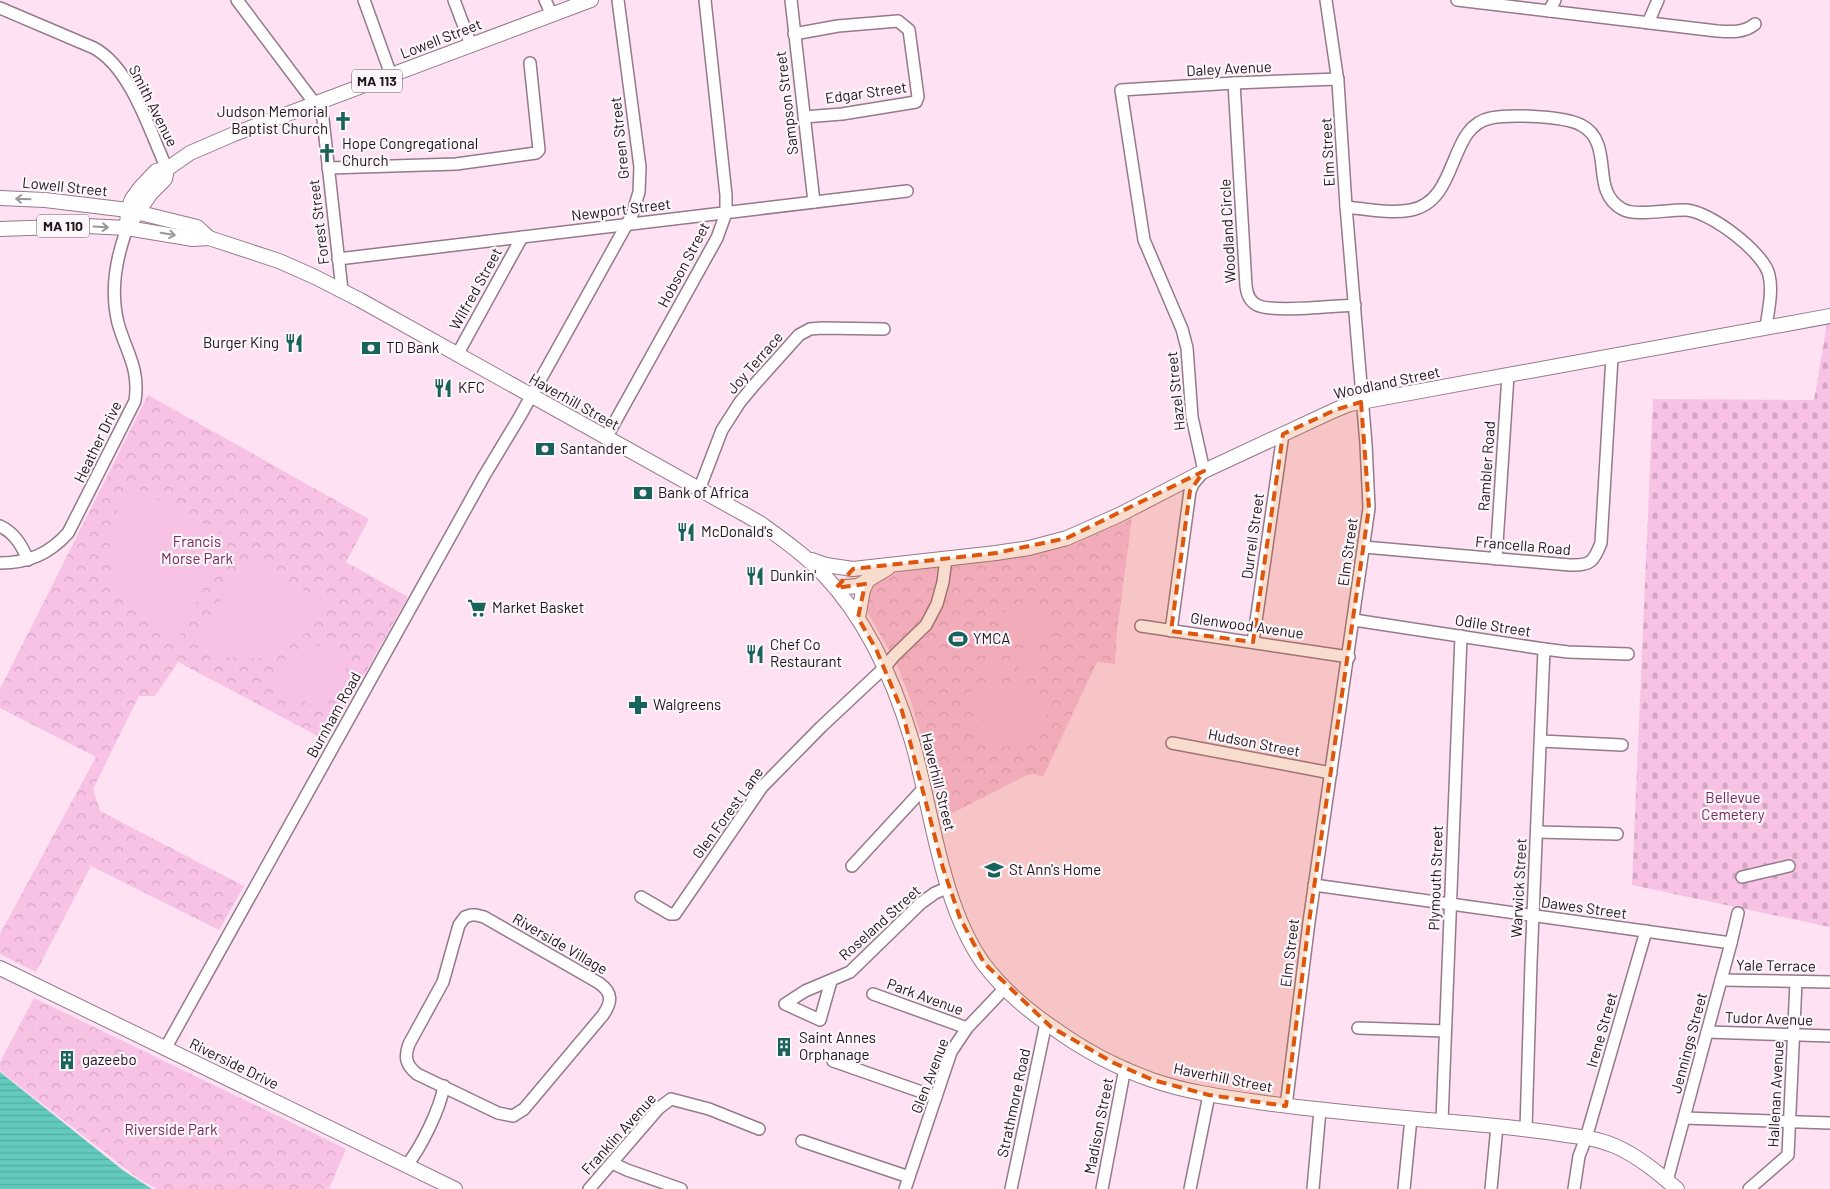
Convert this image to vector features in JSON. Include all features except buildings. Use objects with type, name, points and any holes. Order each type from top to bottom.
[{"type":"main road","name":"Lowell Street","points":[[127,228],[140,188],[156,171],[167,169],[182,157],[208,145],[591,0]]},
{"type":"main road","name":"Lowell Street","points":[[0,198],[45,200],[133,211]]},
{"type":"main road","name":"Haverhill Street","points":[[133,211],[197,227],[209,238]]},
{"type":"main road","name":"MA 110","points":[[0,229],[86,226],[127,228]]},
{"type":"main road","name":"Haverhill Street","points":[[127,228],[193,239],[209,238],[279,261],[342,290],[760,523],[806,558],[836,588],[858,618],[876,649],[911,738],[943,868],[970,942],[984,964],[1005,988],[1046,1023],[1088,1050],[1153,1080],[1209,1095],[1320,1110],[1498,1126],[1596,1139],[1617,1147],[1646,1163],[1672,1185]]},
{"type":"main road","name":"Woodland Street","points":[[806,558],[826,565],[853,569],[1029,548],[1068,538],[1119,515],[1204,471],[1283,434],[1335,410],[1361,402],[1830,316]]},
{"type":"main road","name":"Woodland Street","points":[[836,588],[858,586],[893,565]]},
{"type":"main road","points":[[836,588],[853,569]]},
{"type":"main road","points":[[858,618],[863,590],[868,579]]},
{"type":"main road","name":"Riverside Drive","points":[[0,968],[455,1189]]},
{"type":"street","name":"Forest Street","points":[[237,0],[315,104],[323,119],[342,290]]},
{"type":"street","points":[[364,0],[391,75]]},
{"type":"street","points":[[454,0],[470,45]]},
{"type":"street","points":[[546,0],[552,15]]},
{"type":"street","name":"Green Street","points":[[531,396],[628,224],[638,200],[640,166],[618,0]]},
{"type":"street","name":"Hobson Street","points":[[606,438],[717,238],[726,212],[726,195],[705,0]]},
{"type":"street","name":"Sampson Street","points":[[791,0],[814,202]]},
{"type":"street","name":"Elm Street","points":[[1286,1106],[1314,885],[1349,657],[1369,508],[1369,486],[1346,207],[1338,80],[1326,0]]},
{"type":"street","points":[[1457,0],[1725,32],[1746,29],[1755,24]]},
{"type":"street","points":[[1549,11],[1555,0]]},
{"type":"street","points":[[1648,23],[1658,0]]},
{"type":"street","name":"Smith Avenue","points":[[0,8],[94,48],[107,57],[118,68],[130,88],[167,169]]},
{"type":"street","name":"Edgar Street","points":[[794,34],[838,26],[898,21],[908,30],[918,97],[916,102],[842,114],[804,117]]},
{"type":"street","points":[[328,168],[456,164],[536,153],[539,150],[530,63]]},
{"type":"street","name":"Daley Avenue","points":[[1121,90],[1234,82],[1338,80]]},
{"type":"street","name":"Woodland Circle","points":[[1234,82],[1245,276],[1248,296],[1255,305],[1271,309],[1355,306]]},
{"type":"street","name":"Hazel Street","points":[[1121,90],[1144,240],[1182,329],[1187,348],[1192,417],[1204,471]]},
{"type":"street","points":[[1346,207],[1395,211],[1412,210],[1420,207],[1434,197],[1444,186],[1469,131],[1476,124],[1486,119],[1531,117],[1571,122],[1587,129],[1595,138],[1600,150],[1604,188],[1609,197],[1618,206],[1631,212],[1686,210],[1700,213],[1716,222],[1760,257],[1768,271],[1770,282],[1766,328]]},
{"type":"street","name":"Newport Street","points":[[338,259],[907,191]]},
{"type":"street","name":"Heather Drive","points":[[0,563],[28,560],[49,550],[68,534],[135,401],[137,389],[136,370],[119,325],[114,304],[114,278],[121,244],[127,228]]},
{"type":"street","name":"Wilfred Street","points":[[457,355],[522,237]]},
{"type":"street","name":"Joy Terrace","points":[[699,490],[722,430],[740,402],[799,335],[810,329],[822,328],[884,329]]},
{"type":"street","name":"Francella Road","points":[[1364,547],[1580,566],[1593,560],[1601,543],[1612,357]]},
{"type":"street","name":"Rambler Road","points":[[1496,559],[1508,375]]},
{"type":"street","name":"Burnham Road","points":[[165,1049],[484,476],[531,396]]},
{"type":"street","name":"Durrell Street","points":[[1253,642],[1283,434]]},
{"type":"street","points":[[1171,631],[1190,491],[1204,471]]},
{"type":"street","points":[[0,526],[7,529],[15,537],[28,560]]},
{"type":"street","points":[[884,668],[926,625],[930,618],[937,604],[946,559]]},
{"type":"street","name":"Odile Street","points":[[1354,620],[1568,652],[1628,654]]},
{"type":"street","name":"Glenwood Avenue","points":[[1140,626],[1349,657]]},
{"type":"street","name":"Plymouth Street","points":[[1442,1121],[1461,636]]},
{"type":"street","name":"Warwick Street","points":[[1526,1129],[1544,649]]},
{"type":"street","name":"Glen Forest Lane","points":[[641,897],[670,914],[675,914],[762,787],[821,727],[884,668]]},
{"type":"street","points":[[1541,741],[1622,746]]},
{"type":"street","name":"Hudson Street","points":[[1172,743],[1331,773]]},
{"type":"street","points":[[852,866],[924,788]]},
{"type":"street","points":[[1537,832],[1617,834]]},
{"type":"street","points":[[1742,877],[1789,866]]},
{"type":"street","name":"Dawes Street","points":[[1314,885],[1731,943]]},
{"type":"street","name":"Roseland Street","points":[[831,981],[820,1020],[785,1004],[805,991],[850,972],[921,903],[949,887]]},
{"type":"street","name":"Jennings Street","points":[[1672,1185],[1684,1118],[1738,913]]},
{"type":"street","name":"Riverside Village","points":[[476,914],[484,918],[599,983],[608,991],[611,1000],[603,1015],[517,1115],[502,1114],[444,1086],[413,1071],[409,1066],[406,1055],[409,1044],[440,990],[459,925],[465,917],[476,914]]},
{"type":"street","name":"Irene Street","points":[[1574,1189],[1579,1156],[1586,1138],[1646,931]]},
{"type":"street","name":"Yale Terrace","points":[[1721,980],[1830,982]]},
{"type":"street","name":"Hallenan Avenue","points":[[1749,1189],[1788,1155],[1796,982]]},
{"type":"street","name":"Glen Avenue","points":[[905,1189],[952,1052],[967,1028],[1005,988]]},
{"type":"street","name":"Park Avenue","points":[[873,994],[967,1028]]},
{"type":"street","name":"Strathmore Road","points":[[1011,1189],[1046,1023]]},
{"type":"street","points":[[1358,1028],[1446,1031]]},
{"type":"street","name":"Tudor Avenue","points":[[1707,1032],[1830,1036]]},
{"type":"street","points":[[833,1062],[936,1097]]},
{"type":"street","name":"Madison Street","points":[[1102,1189],[1125,1068]]},
{"type":"street","points":[[406,1166],[409,1152],[436,1095],[444,1086]]},
{"type":"street","points":[[1190,1189],[1209,1095]]},
{"type":"street","name":"Franklin Avenue","points":[[588,1189],[659,1108],[671,1099],[708,1109],[759,1128]]},
{"type":"street","points":[[1313,1189],[1320,1110]]},
{"type":"street","points":[[1404,1189],[1411,1118]]},
{"type":"street","points":[[1684,1118],[1830,1123]]},
{"type":"street","points":[[1491,1189],[1498,1126]]},
{"type":"street","points":[[802,1141],[909,1177]]},
{"type":"street","points":[[612,1162],[628,1170],[680,1189]]},
{"type":"highlighted area","points":[[1361,402],[1369,508],[1309,922],[1286,1106],[1209,1095],[1153,1080],[1114,1063],[1051,1027],[984,963],[960,918],[943,868],[902,711],[876,649],[858,618],[865,584],[836,588],[853,569],[996,553],[1067,538],[1204,471],[1190,491],[1171,631],[1253,642],[1283,434],[1335,410]]},
{"type":"green space","name":"Bellevue Cemetery","points":[[1830,323],[1830,927],[1632,885],[1653,399],[1814,400],[1827,324]]},
{"type":"green space","name":"Francis Morse Park","points":[[148,395],[369,519],[346,562],[408,597],[327,741],[178,662],[155,696],[139,696],[93,789],[100,811],[244,886],[219,930],[91,866],[36,972],[0,954],[0,934],[96,757],[0,708],[0,689]]},
{"type":"green space","points":[[130,484],[226,536],[227,543],[178,639],[155,627],[135,612],[121,593],[112,571],[110,547],[113,523]]},
{"type":"green space","name":"YMCA","points":[[1132,518],[1117,631],[1115,664],[1097,662],[1043,777],[1034,774],[1027,775],[945,817],[909,695],[896,663],[868,613],[868,593],[876,582],[899,572],[1009,558],[1069,546]]},
{"type":"green space","points":[[249,559],[329,605],[309,631],[284,650],[261,658],[221,657],[194,644],[243,562]]},
{"type":"green space","points":[[1036,597],[1054,640],[1038,645],[1026,646],[1000,633],[998,615]]},
{"type":"green space","points":[[330,644],[355,653],[326,707],[319,709],[268,681],[281,665],[294,654],[309,648]]},
{"type":"green space","points":[[1033,652],[1039,654],[1043,664],[1039,674],[1032,679],[1027,678],[1014,662]]},
{"type":"green space","points":[[989,653],[1004,662],[992,683],[976,674]]},
{"type":"green space","points":[[1005,683],[1021,683],[1048,707],[1044,733],[987,753],[966,693]]},
{"type":"green space","name":"Riverside Park","points":[[34,998],[346,1149],[329,1189],[157,1189],[139,1179],[0,1071],[0,1062]]},
{"type":"shaded area","points":[[0,1072],[124,1171],[152,1189],[0,1189]]},
{"type":"place","name":"Judson Memorial Baptist Church","points":[[343,121]]},
{"type":"place","name":"Hope Congregational Church","points":[[327,153]]},
{"type":"place","name":"Burger King","points":[[294,343]]},
{"type":"place","name":"TD Bank","points":[[371,348]]},
{"type":"place","name":"KFC","points":[[443,388]]},
{"type":"place","name":"Santander","points":[[545,449]]},
{"type":"place","name":"Bank of Africa","points":[[643,493]]},
{"type":"place","name":"McDonald's","points":[[686,532]]},
{"type":"place","name":"Dunkin'","points":[[755,576]]},
{"type":"place","name":"Market Basket","points":[[477,608]]},
{"type":"place","name":"YMCA","points":[[958,639]]},
{"type":"place","name":"Chef Co Restaurant","points":[[755,654]]},
{"type":"place","name":"Walgreens","points":[[638,705]]},
{"type":"place","name":"St Ann's Home","points":[[994,870]]},
{"type":"place","name":"Saint Annes Orphanage","points":[[784,1047]]},
{"type":"place","name":"gazeebo","points":[[67,1060]]}]
